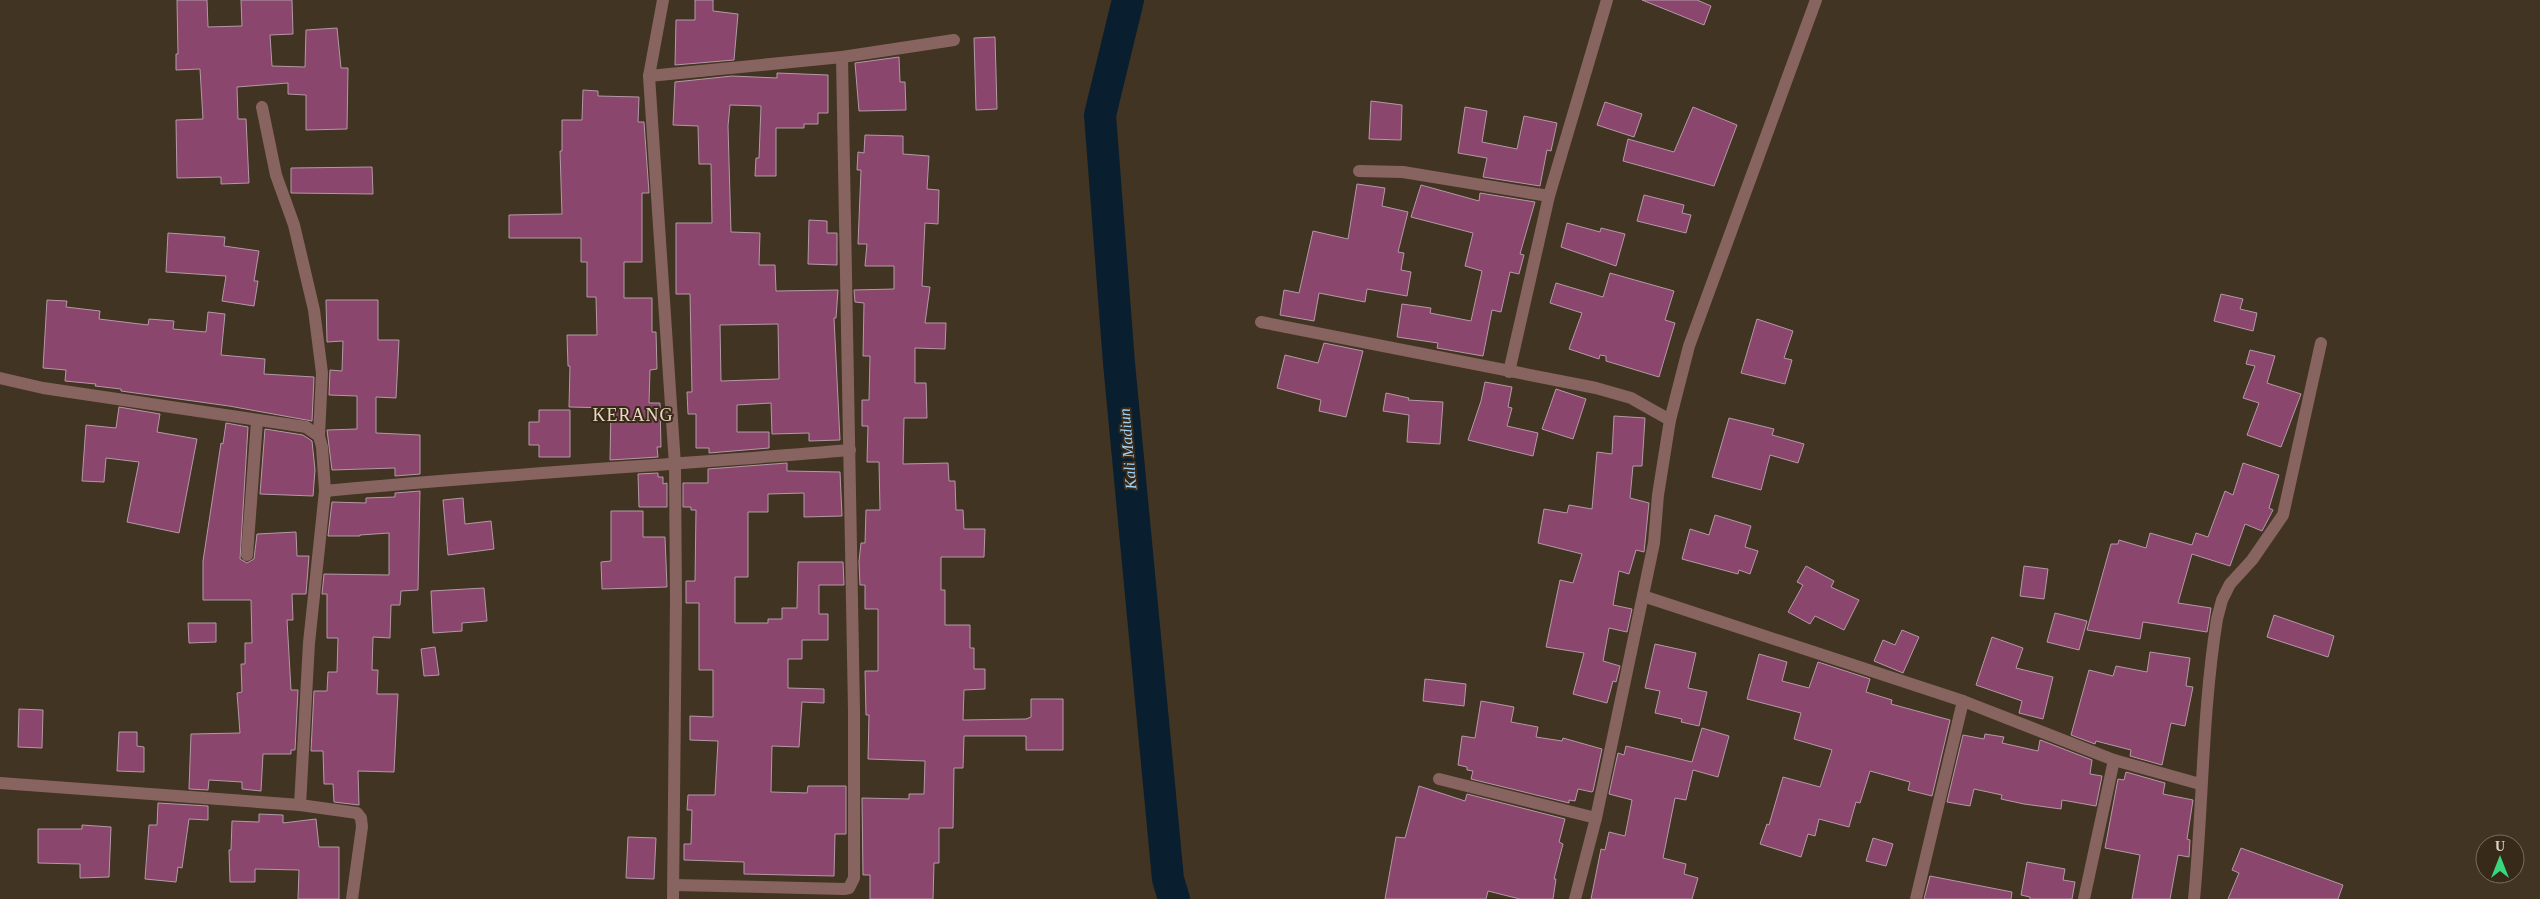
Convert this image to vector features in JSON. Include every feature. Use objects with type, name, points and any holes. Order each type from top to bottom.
[{"type":"street","points":[[663,0],[650,76],[675,465],[673,899]]},
{"type":"street","points":[[1508,372],[1549,196],[1607,0]]},
{"type":"street","points":[[1575,899],[1596,818],[1654,543],[1658,494],[1670,420],[1689,346],[1816,0]]},
{"type":"street","points":[[650,76],[842,57],[954,40]]},
{"type":"street","points":[[674,885],[844,889],[852,885],[854,878],[854,710],[842,57]]},
{"type":"street","points":[[262,107],[276,175],[294,225],[314,310],[322,373],[319,436],[325,490],[309,643],[300,805]]},
{"type":"street","points":[[1359,171],[1403,172],[1549,196]]},
{"type":"street","points":[[1261,322],[1596,388],[1631,398],[1670,420]]},
{"type":"street","points":[[2194,899],[2201,825],[2200,784],[2217,619],[2222,600],[2230,584],[2252,560],[2283,515],[2321,343]]},
{"type":"street","points":[[0,378],[43,388],[306,427],[319,436]]},
{"type":"street","points":[[247,555],[257,421]]},
{"type":"street","points":[[325,490],[455,478],[675,465],[850,450]]},
{"type":"street","points":[[1643,596],[1963,701],[2114,760],[2200,784]]},
{"type":"street","points":[[1916,899],[1963,701]]},
{"type":"street","points":[[2084,899],[2114,760]]},
{"type":"street","points":[[1439,779],[1596,818]]},
{"type":"street","points":[[0,783],[300,805],[360,815],[362,828],[352,899]]},
{"type":"building","points":[[177,0],[207,0],[208,27],[242,26],[241,0],[292,0],[293,34],[270,35],[272,66],[305,67],[306,30],[337,28],[341,68],[348,68],[347,129],[306,130],[306,95],[288,94],[288,83],[237,87],[238,119],[246,119],[249,183],[221,184],[221,177],[177,178],[176,120],[203,119],[200,69],[176,70],[176,54],[178,54]]},
{"type":"building","points":[[695,0],[713,0],[713,11],[738,14],[734,60],[675,65],[676,20],[695,20]]},
{"type":"building","points":[[1642,0],[1697,0],[1711,6],[1704,25]]},
{"type":"building","points":[[995,37],[997,109],[976,110],[974,38]]},
{"type":"building","points":[[899,57],[900,82],[905,82],[906,110],[859,111],[855,63]]},
{"type":"building","points":[[777,73],[828,75],[828,113],[818,113],[818,124],[804,124],[804,128],[776,128],[776,176],[755,176],[756,158],[759,158],[761,106],[730,105],[728,126],[731,232],[760,233],[759,265],[775,265],[776,291],[838,290],[836,318],[834,318],[840,440],[809,441],[809,433],[772,434],[771,403],[737,405],[737,432],[769,432],[769,448],[709,453],[709,448],[696,448],[696,414],[688,414],[687,392],[692,392],[690,294],[676,294],[676,223],[712,223],[711,164],[699,164],[698,126],[673,125],[675,82],[732,76],[777,78]],"holes":[[[778,324],[779,379],[721,381],[720,325]]]},
{"type":"building","points":[[583,90],[598,91],[598,96],[639,97],[638,122],[644,122],[649,193],[642,193],[642,262],[624,262],[624,298],[652,298],[652,332],[656,332],[657,369],[650,370],[649,403],[660,403],[661,447],[657,447],[658,457],[610,460],[611,408],[569,407],[570,366],[568,366],[567,335],[597,335],[596,297],[587,297],[587,262],[581,262],[581,238],[509,238],[509,215],[562,214],[560,151],[562,151],[562,120],[582,120]]},
{"type":"building","points":[[1371,101],[1402,105],[1401,140],[1369,139]]},
{"type":"building","points":[[1605,102],[1642,114],[1634,137],[1597,125]]},
{"type":"building","points":[[1465,107],[1487,111],[1482,142],[1517,149],[1524,116],[1557,123],[1551,151],[1547,150],[1540,186],[1483,177],[1487,158],[1458,153]]},
{"type":"building","points":[[1693,107],[1737,125],[1714,186],[1623,161],[1628,139],[1674,152]]},
{"type":"building","points":[[865,135],[903,136],[903,154],[929,156],[927,189],[939,190],[938,224],[925,223],[922,286],[930,287],[925,323],[946,323],[945,349],[915,348],[915,383],[926,383],[927,418],[904,418],[903,464],[948,463],[949,481],[955,481],[956,510],[963,510],[964,529],[985,529],[984,557],[941,557],[941,590],[945,590],[945,625],[970,625],[970,648],[974,648],[974,669],[985,669],[985,689],[964,690],[963,720],[1026,719],[1031,717],[1031,699],[1063,699],[1063,750],[1026,750],[1026,736],[964,736],[963,768],[954,768],[953,828],[939,828],[939,863],[934,863],[933,899],[870,899],[870,875],[863,875],[862,798],[909,799],[909,794],[924,794],[925,761],[868,759],[869,715],[866,715],[865,671],[878,671],[878,609],[865,609],[865,585],[860,585],[859,562],[861,543],[865,543],[866,510],[880,510],[879,462],[867,462],[868,426],[862,426],[862,400],[869,400],[870,356],[863,356],[864,303],[855,302],[854,290],[894,289],[894,266],[865,266],[867,244],[858,244],[861,170],[857,170],[858,152],[864,153]]},
{"type":"building","points":[[372,167],[373,194],[291,193],[291,168]]},
{"type":"building","points":[[1357,184],[1385,188],[1382,206],[1408,212],[1398,252],[1404,253],[1401,270],[1411,272],[1407,296],[1367,289],[1365,302],[1319,293],[1314,321],[1280,315],[1284,290],[1299,293],[1313,231],[1348,239]]},
{"type":"building","points":[[1421,185],[1479,201],[1480,193],[1535,202],[1520,254],[1524,255],[1519,274],[1510,272],[1501,312],[1492,310],[1483,356],[1437,348],[1438,343],[1397,337],[1402,304],[1431,308],[1430,313],[1471,321],[1482,271],[1465,266],[1473,233],[1411,217]]},
{"type":"building","points":[[1644,195],[1684,205],[1682,213],[1691,215],[1686,233],[1637,221]]},
{"type":"building","points":[[809,220],[827,221],[827,233],[837,233],[837,265],[808,264]]},
{"type":"building","points":[[1567,223],[1600,232],[1601,228],[1625,234],[1616,266],[1561,247]]},
{"type":"building","points":[[168,233],[225,237],[224,246],[259,251],[254,281],[258,281],[254,306],[222,301],[226,276],[166,272]]},
{"type":"building","points":[[1610,273],[1674,291],[1665,320],[1675,323],[1659,377],[1606,361],[1606,356],[1600,355],[1599,359],[1569,349],[1582,313],[1550,303],[1556,283],[1603,297]]},
{"type":"building","points":[[2221,294],[2243,299],[2240,309],[2257,313],[2253,331],[2214,321]]},
{"type":"building","points":[[47,300],[67,301],[66,307],[100,311],[99,319],[148,325],[149,319],[174,321],[173,329],[206,332],[208,312],[225,314],[221,355],[265,359],[264,374],[314,377],[312,421],[229,406],[121,391],[121,389],[95,386],[96,384],[65,381],[66,370],[43,368]]},
{"type":"building","points":[[326,300],[378,300],[378,340],[399,340],[396,398],[376,397],[376,433],[420,435],[420,474],[395,476],[395,468],[332,470],[327,430],[357,429],[357,396],[329,395],[330,370],[342,371],[343,341],[327,342]]},
{"type":"building","points":[[1757,319],[1793,331],[1784,358],[1792,360],[1785,384],[1741,373]]},
{"type":"building","points":[[1324,343],[1363,351],[1346,417],[1319,411],[1321,400],[1277,388],[1285,355],[1318,363]]},
{"type":"building","points":[[2250,350],[2275,356],[2267,383],[2301,394],[2281,447],[2247,435],[2259,403],[2243,398],[2255,366],[2246,364]]},
{"type":"building","points":[[1485,382],[1512,387],[1508,407],[1512,408],[1507,426],[1538,433],[1533,456],[1468,440],[1481,401]]},
{"type":"building","points":[[1556,389],[1586,399],[1573,439],[1542,429]]},
{"type":"building","points":[[1386,393],[1409,398],[1408,400],[1443,402],[1440,444],[1407,442],[1409,415],[1383,411]]},
{"type":"building","points":[[119,407],[160,414],[157,432],[197,439],[179,533],[127,522],[139,462],[106,458],[104,482],[82,481],[86,425],[116,428]]},
{"type":"building","points":[[539,410],[570,410],[570,457],[539,457],[539,445],[529,445],[529,422],[539,422]]},
{"type":"building","points":[[1614,416],[1645,418],[1642,466],[1633,466],[1630,498],[1649,503],[1644,552],[1636,550],[1629,574],[1619,571],[1613,605],[1632,609],[1627,632],[1609,628],[1603,661],[1620,666],[1616,682],[1613,681],[1607,703],[1573,694],[1584,653],[1546,647],[1560,580],[1573,583],[1582,554],[1538,543],[1544,509],[1567,513],[1569,505],[1592,509],[1597,452],[1612,454]]},
{"type":"building","points":[[1729,418],[1774,429],[1772,435],[1804,444],[1798,463],[1770,455],[1761,490],[1712,477]]},
{"type":"building","points":[[226,423],[248,427],[240,559],[247,563],[254,559],[257,534],[296,532],[297,556],[309,556],[306,594],[292,594],[293,620],[287,620],[291,690],[298,690],[295,750],[291,750],[291,754],[263,754],[261,791],[242,789],[242,782],[209,780],[208,790],[189,789],[191,734],[240,733],[237,693],[242,692],[241,664],[245,664],[245,643],[252,643],[251,600],[203,600],[203,561],[221,443],[223,444]]},
{"type":"building","points":[[265,429],[303,435],[312,441],[315,470],[313,496],[260,494]]},
{"type":"building","points":[[787,463],[787,471],[840,472],[842,516],[804,517],[804,493],[768,494],[768,512],[748,512],[748,577],[735,577],[735,623],[768,623],[768,619],[782,619],[782,608],[797,608],[798,562],[843,562],[844,585],[819,585],[819,614],[828,614],[828,640],[802,640],[802,659],[788,659],[788,688],[824,689],[824,703],[802,702],[799,747],[772,746],[771,792],[807,793],[808,786],[846,786],[846,834],[835,834],[834,876],[744,874],[744,862],[684,860],[684,844],[691,844],[692,810],[687,810],[688,795],[715,795],[718,741],[690,740],[690,716],[713,717],[713,670],[699,670],[699,603],[686,603],[686,581],[695,581],[696,510],[691,510],[691,507],[683,507],[683,483],[708,483],[708,469]]},
{"type":"building","points":[[2243,463],[2279,475],[2269,508],[2273,510],[2262,531],[2245,524],[2230,566],[2192,554],[2178,603],[2211,608],[2207,632],[2143,622],[2140,639],[2087,630],[2111,544],[2118,544],[2119,540],[2146,548],[2150,533],[2192,545],[2196,533],[2208,537],[2225,491],[2233,495]]},
{"type":"building","points":[[658,473],[658,477],[663,477],[663,484],[667,483],[667,507],[639,507],[638,474]]},
{"type":"building","points":[[420,491],[418,590],[401,591],[400,605],[391,605],[390,638],[373,637],[372,670],[378,670],[377,694],[398,694],[394,772],[358,771],[359,805],[334,802],[333,784],[324,784],[323,751],[311,751],[314,691],[327,691],[328,672],[337,672],[338,638],[327,638],[327,594],[322,594],[324,574],[389,575],[389,533],[360,536],[328,536],[332,502],[366,503],[366,498],[395,497],[395,493]]},
{"type":"building","points":[[463,498],[465,524],[491,521],[494,549],[448,555],[443,500]]},
{"type":"building","points":[[611,511],[643,511],[643,537],[665,537],[667,587],[602,589],[601,562],[611,561]]},
{"type":"building","points":[[1715,515],[1751,526],[1745,547],[1758,551],[1750,574],[1739,570],[1738,574],[1682,559],[1690,529],[1709,535]]},
{"type":"building","points":[[1806,566],[1834,581],[1831,587],[1859,600],[1844,630],[1815,616],[1810,624],[1788,612],[1803,585],[1797,582]]},
{"type":"building","points":[[2024,566],[2048,569],[2044,599],[2020,596]]},
{"type":"building","points":[[484,588],[487,621],[462,623],[462,631],[433,633],[431,591]]},
{"type":"building","points":[[2055,613],[2087,621],[2079,650],[2047,642]]},
{"type":"building","points":[[2274,615],[2334,636],[2328,657],[2267,637]]},
{"type":"building","points":[[188,623],[216,623],[216,642],[189,643]]},
{"type":"building","points":[[1902,630],[1919,637],[1903,673],[1874,661],[1883,640],[1895,645]]},
{"type":"building","points":[[1992,637],[2023,648],[2016,668],[2053,677],[2043,719],[2019,713],[2022,701],[1976,685]]},
{"type":"building","points":[[1655,644],[1696,653],[1688,688],[1707,692],[1699,726],[1681,722],[1682,719],[1655,713],[1660,691],[1645,688]]},
{"type":"building","points":[[435,647],[439,675],[424,676],[421,649]]},
{"type":"building","points":[[2150,652],[2190,658],[2186,686],[2193,687],[2185,726],[2171,723],[2162,765],[2130,756],[2131,750],[2096,741],[2095,744],[2071,735],[2089,670],[2113,676],[2116,666],[2147,672]]},
{"type":"building","points":[[1759,654],[1787,662],[1782,681],[1809,688],[1818,662],[1870,679],[1866,692],[1892,700],[1891,704],[1950,720],[1932,796],[1908,790],[1910,782],[1870,771],[1860,803],[1856,802],[1849,827],[1819,819],[1815,836],[1808,834],[1801,857],[1760,844],[1767,824],[1769,825],[1783,777],[1820,787],[1832,750],[1794,739],[1801,713],[1747,699]]},
{"type":"building","points":[[1425,679],[1466,684],[1464,706],[1423,701]]},
{"type":"building","points":[[1481,701],[1514,707],[1511,722],[1538,727],[1536,737],[1562,741],[1563,738],[1602,749],[1593,791],[1578,789],[1575,801],[1569,800],[1569,803],[1471,779],[1473,771],[1458,765],[1462,736],[1475,738]]},
{"type":"building","points":[[19,709],[43,710],[42,748],[18,747]]},
{"type":"building","points":[[1702,728],[1729,736],[1718,777],[1693,770],[1686,800],[1675,798],[1663,858],[1686,864],[1684,874],[1698,878],[1692,899],[1591,899],[1601,849],[1605,850],[1609,832],[1625,836],[1632,800],[1609,794],[1618,753],[1624,755],[1626,746],[1692,762]]},
{"type":"building","points":[[119,732],[137,732],[137,746],[144,747],[144,772],[117,771]]},
{"type":"building","points":[[1985,734],[2004,737],[2002,743],[2038,751],[2040,740],[2092,760],[2090,774],[2102,776],[2096,806],[2062,800],[2061,809],[2024,804],[2001,799],[2002,795],[1974,789],[1970,806],[1947,802],[1963,735],[1984,739]]},
{"type":"building","points":[[2126,772],[2165,783],[2163,794],[2193,800],[2187,839],[2190,840],[2189,857],[2178,855],[2170,899],[2132,899],[2140,855],[2105,848],[2118,779],[2124,780]]},
{"type":"building","points":[[1419,786],[1465,801],[1467,794],[1565,819],[1559,842],[1563,844],[1554,879],[1556,879],[1553,899],[1520,899],[1488,891],[1486,899],[1385,899],[1396,837],[1405,838]]},
{"type":"building","points":[[158,803],[208,806],[208,820],[189,819],[182,868],[178,867],[176,882],[145,879],[149,825],[157,825]]},
{"type":"building","points":[[259,814],[283,815],[283,823],[316,819],[319,847],[339,847],[339,899],[298,899],[299,870],[255,869],[255,882],[230,882],[229,850],[231,850],[232,821],[259,822]]},
{"type":"building","points":[[82,825],[111,827],[109,877],[80,878],[80,864],[38,863],[38,829],[82,829]]},
{"type":"building","points":[[628,837],[656,838],[654,879],[626,878]]},
{"type":"building","points":[[1873,838],[1893,844],[1886,866],[1866,861]]},
{"type":"building","points":[[2241,848],[2343,885],[2338,899],[2228,899],[2239,873],[2232,870]]},
{"type":"building","points":[[2027,862],[2065,869],[2063,880],[2075,882],[2072,899],[2030,899],[2030,897],[2021,895]]},
{"type":"building","points":[[1930,876],[2012,892],[2011,899],[1924,899]]},
{"type":"waterway","name":"Kali Madiun","points":[[1128,0],[1100,115],[1119,363],[1168,879],[1174,899]]},
{"type":"district","name":"KERANG","points":[[633,415]]}]
